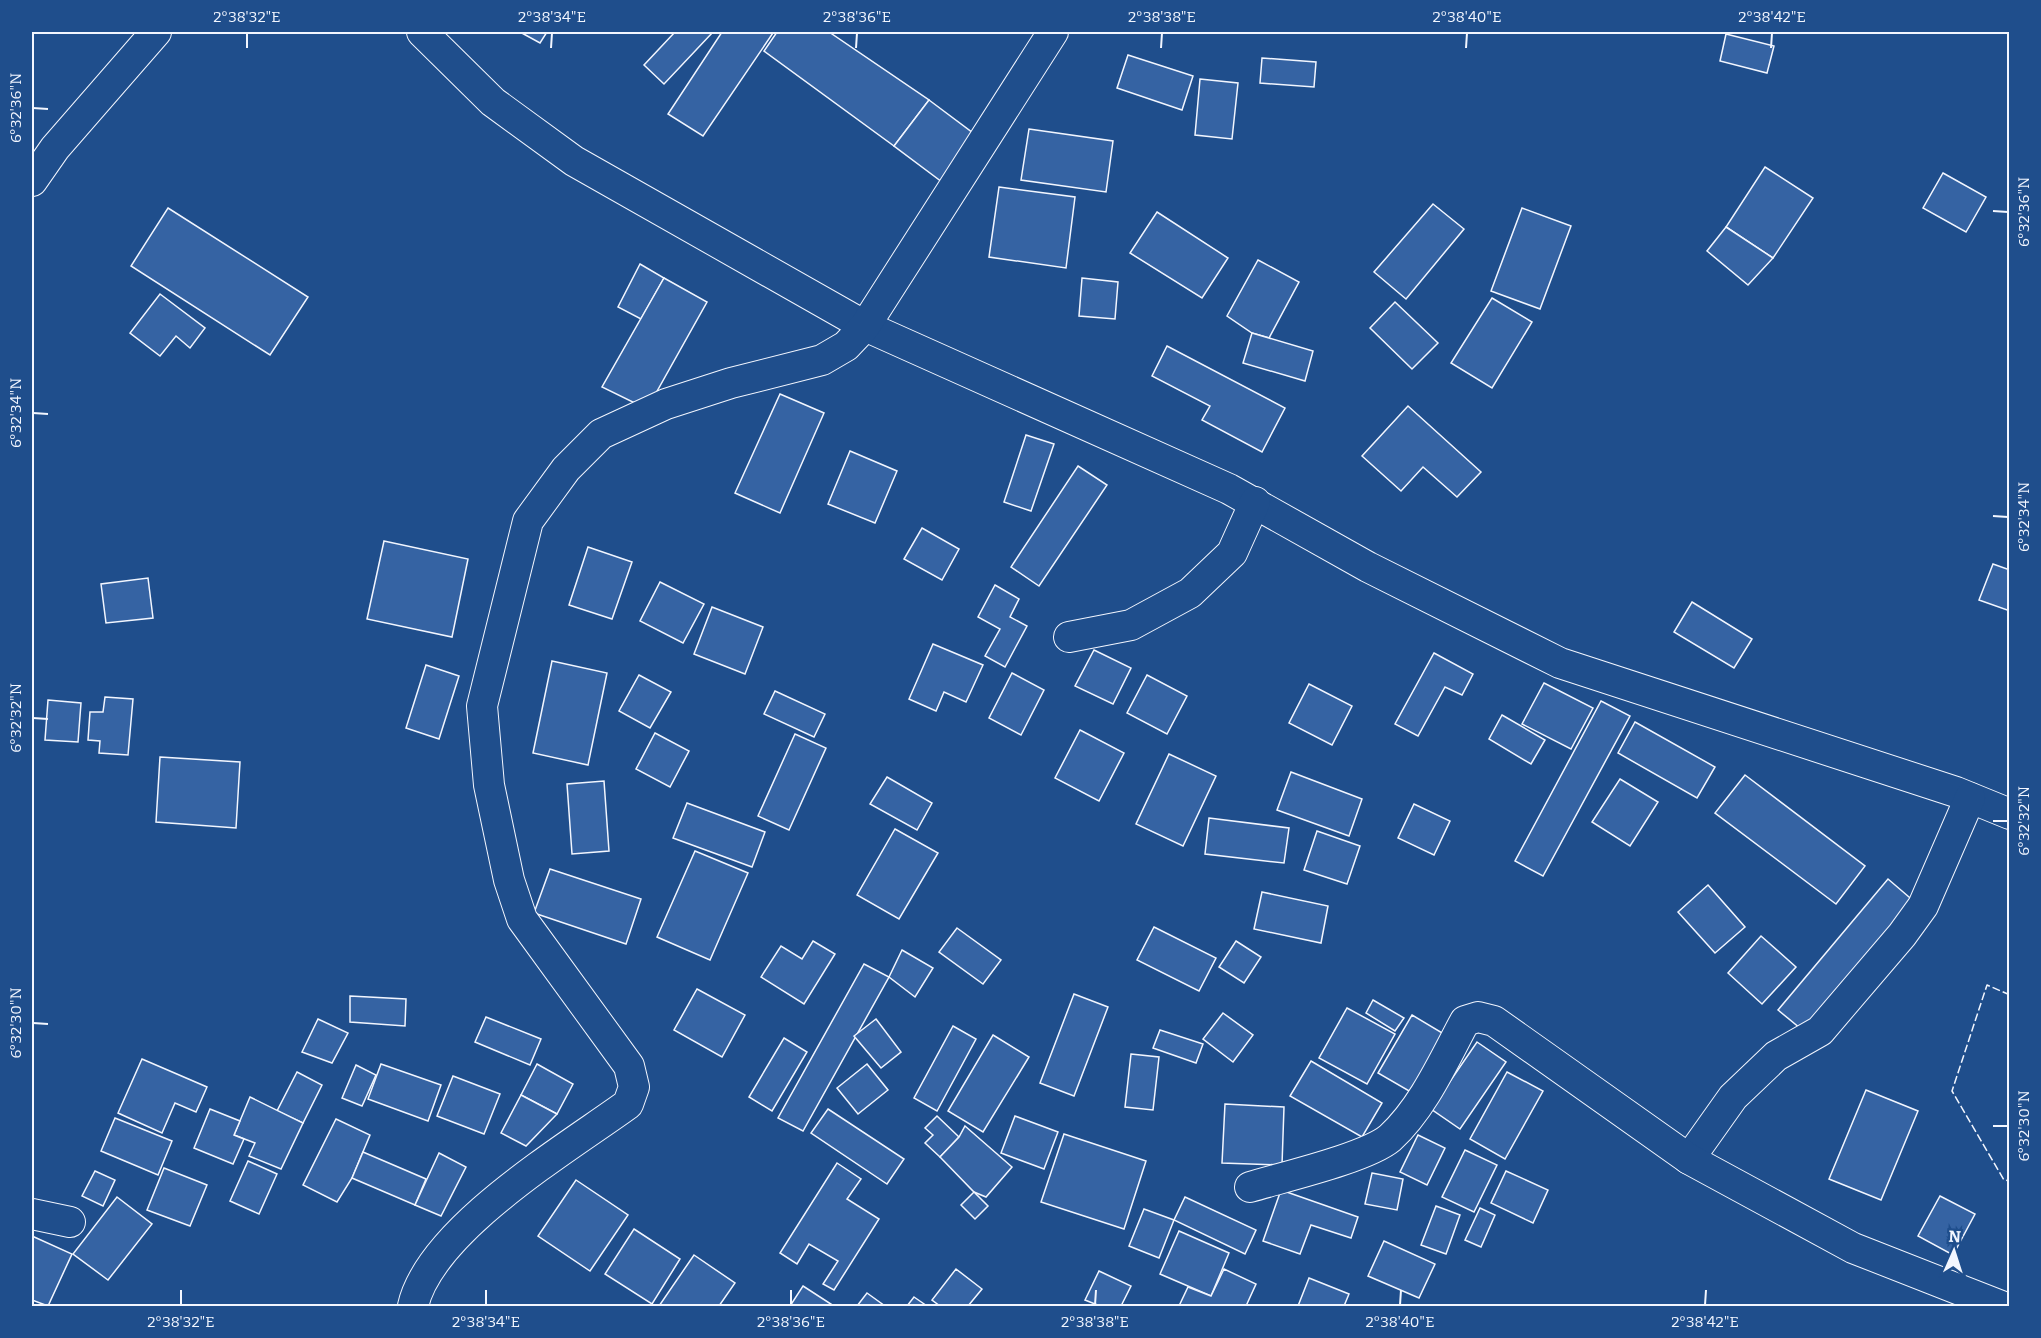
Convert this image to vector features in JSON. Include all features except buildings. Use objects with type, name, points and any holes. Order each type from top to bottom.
[{"type":"street","points":[[32,181],[55,148],[156,32]]},
{"type":"street","points":[[422,32],[493,102],[574,161],[865,326],[1255,502],[1368,567],[1560,663],[1970,798],[2010,814]]},
{"type":"street","points":[[413,1306],[417,1287],[459,1235],[500,1196],[628,1104],[634,1087],[629,1066],[522,919],[509,880],[489,785],[482,706],[528,521],[566,469],[601,434],[666,404],[730,383],[822,360],[846,346],[865,326],[1053,32]]},
{"type":"street","points":[[1069,637],[1131,625],[1191,593],[1232,553],[1255,502]]},
{"type":"street","points":[[1689,1159],[1733,1097],[1776,1056],[1820,1031],[1902,934],[1923,906],[1970,798]]},
{"type":"street","points":[[1250,1187],[1363,1153],[1389,1138],[1428,1090],[1465,1021],[1478,1017],[1494,1021],[1689,1159],[1853,1248],[2001,1306]]},
{"type":"street","points":[[32,1214],[70,1222]]},
{"type":"fence","points":[[2010,995],[1987,985],[1952,1091],[2004,1180],[2010,1181]]}]
